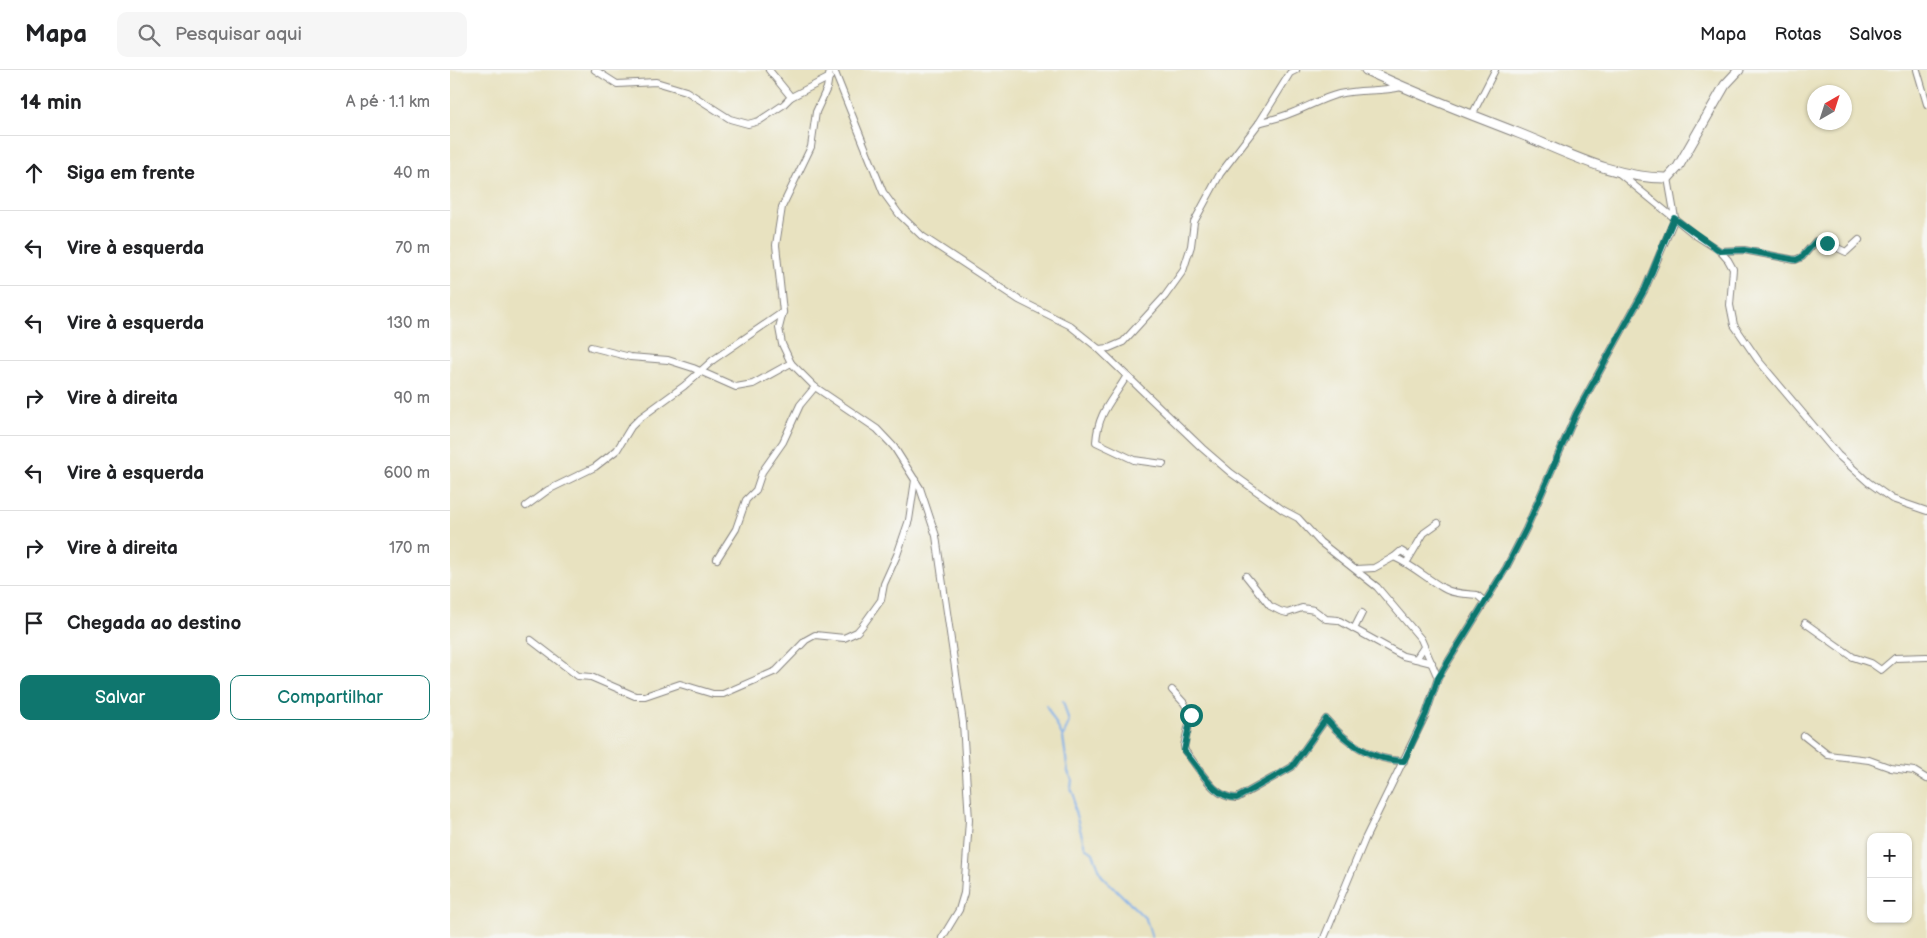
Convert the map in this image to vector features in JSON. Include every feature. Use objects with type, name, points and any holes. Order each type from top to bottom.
[{"type":"street","points":[[595,70],[617,84],[651,81],[686,91],[730,119],[748,124],[759,121],[791,97],[831,72]]},
{"type":"street","points":[[769,70],[791,97]]},
{"type":"street","points":[[1098,349],[1109,348],[1123,342],[1165,296],[1183,271],[1192,246],[1193,225],[1223,171],[1259,123],[1290,73],[1296,70]]},
{"type":"street","points":[[1366,70],[1401,87],[1620,173],[1649,178],[1668,178]]},
{"type":"street","points":[[1472,115],[1494,70]]},
{"type":"street","points":[[1324,938],[1365,839],[1426,714],[1438,678],[1485,602],[1526,529],[1576,414],[1645,289],[1674,218],[1668,178],[1686,154],[1725,85],[1738,70]]},
{"type":"street","points":[[1917,70],[1927,104]]},
{"type":"street","points":[[831,72],[816,112],[811,147],[782,207],[776,245],[783,312],[778,328],[782,344],[791,363],[815,387],[876,429],[894,447],[915,480],[936,536],[968,772],[969,820],[964,894],[959,910],[942,938]]},
{"type":"street","points":[[831,72],[883,192],[899,214],[922,236],[1019,300],[1069,325],[1098,349],[1231,473],[1283,510],[1298,518],[1320,542],[1377,587],[1421,639],[1438,678]]},
{"type":"street","points":[[1259,123],[1288,115],[1322,99],[1342,93],[1401,87]]},
{"type":"street","points":[[1620,173],[1674,218],[1720,251],[1733,269],[1730,305],[1734,325],[1758,360],[1838,455],[1868,482],[1892,499],[1927,511]]},
{"type":"street","points":[[1720,251],[1744,250],[1796,260],[1802,257],[1816,241],[1827,243],[1846,252],[1859,240]]},
{"type":"street","points":[[526,506],[548,490],[595,467],[617,450],[631,427],[640,418],[701,372],[713,360],[783,312]]},
{"type":"street","points":[[591,347],[630,357],[668,360],[701,372],[728,386],[744,387],[778,372],[791,363]]},
{"type":"street","points":[[1126,376],[1104,408],[1097,426],[1096,442],[1134,460],[1163,464]]},
{"type":"street","points":[[717,559],[736,530],[746,500],[756,490],[762,472],[784,442],[800,406],[815,387]]},
{"type":"street","points":[[531,640],[578,676],[591,677],[635,696],[645,696],[680,684],[713,694],[722,694],[744,682],[776,671],[806,640],[815,635],[844,638],[857,632],[881,600],[884,584],[898,555],[909,520],[915,480]]},
{"type":"street","points":[[1408,560],[1424,533],[1438,523]]},
{"type":"street","points":[[1352,568],[1370,569],[1394,557],[1401,551],[1408,560],[1443,588],[1462,594],[1489,595]]},
{"type":"street","points":[[1246,576],[1270,606],[1280,611],[1288,613],[1309,609],[1326,619],[1338,620],[1403,656],[1432,662]]},
{"type":"street","points":[[1477,595],[1485,602]]},
{"type":"street","points":[[1354,629],[1362,613]]},
{"type":"street","points":[[1805,623],[1852,657],[1871,663],[1881,670],[1895,658],[1927,657]]},
{"type":"street","points":[[1416,659],[1424,647]]},
{"type":"street","points":[[1172,690],[1184,703],[1191,715],[1184,751],[1215,789],[1230,798],[1237,798],[1292,767],[1326,719],[1341,735],[1370,753],[1388,761],[1404,761]]},
{"type":"street","points":[[1804,736],[1828,755],[1869,760],[1891,768],[1914,771],[1927,779]]},
{"type":"waterway","points":[[1063,701],[1069,722],[1063,737]]},
{"type":"waterway","points":[[1046,705],[1063,737],[1068,772],[1072,779],[1071,789],[1074,795],[1074,808],[1085,847],[1093,853],[1102,876],[1146,919],[1152,938]]},
{"type":"route","points":[[1191,715],[1184,751],[1199,767],[1215,789],[1230,798],[1237,798],[1292,767],[1326,719],[1341,735],[1355,745],[1388,761],[1404,761],[1426,714],[1438,678],[1506,568],[1526,529],[1576,414],[1599,369],[1645,289],[1674,218],[1695,235],[1720,251],[1744,250],[1765,252],[1796,260],[1802,257],[1810,245],[1816,241],[1827,243]]}]
